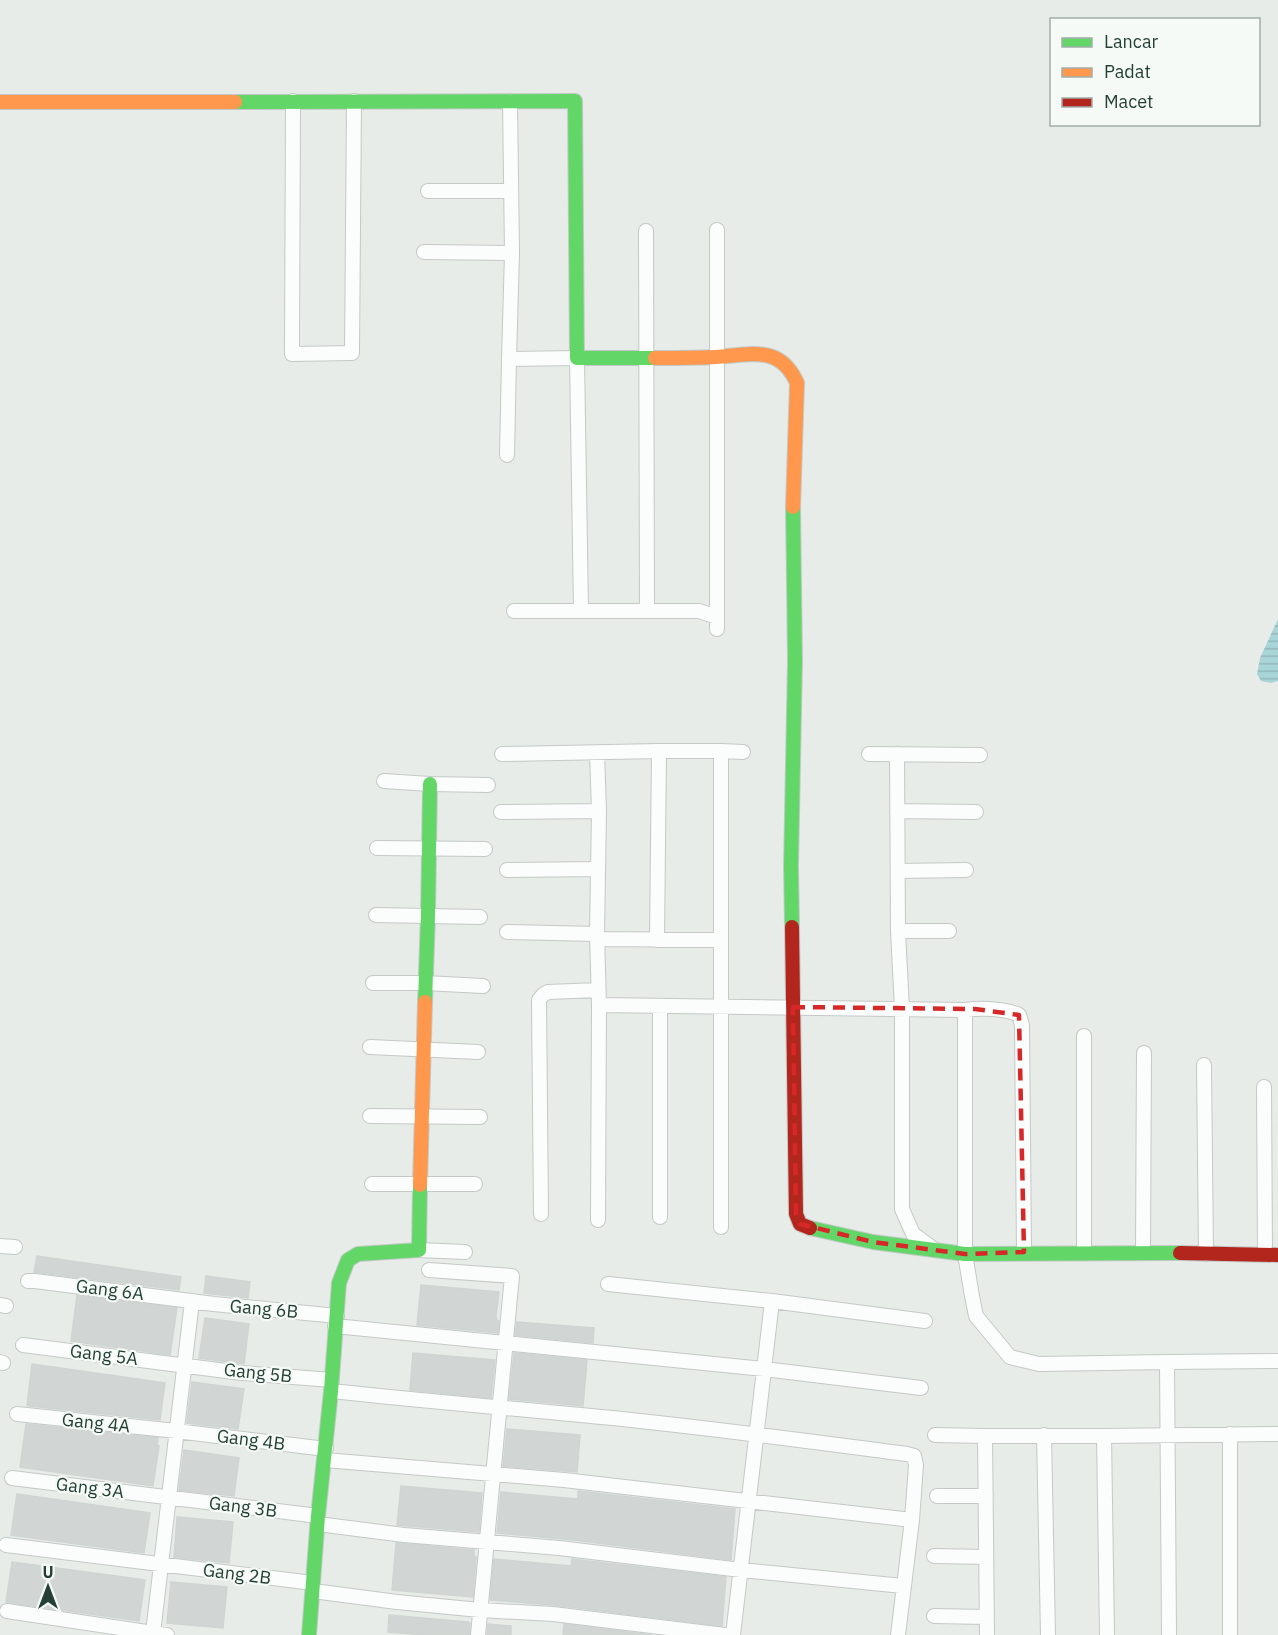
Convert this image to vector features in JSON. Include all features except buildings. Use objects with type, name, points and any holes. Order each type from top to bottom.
[{"type":"street","points":[[293,101],[292,354],[352,354],[354,101]]},
{"type":"street","points":[[507,455],[512,252],[510,101]]},
{"type":"street","points":[[0,102],[575,101],[580,611]]},
{"type":"street","points":[[428,191],[511,191]]},
{"type":"street","points":[[514,611],[699,611],[717,623],[717,230]]},
{"type":"street","points":[[646,231],[647,611]]},
{"type":"street","points":[[424,252],[512,252]]},
{"type":"street","points":[[509,359],[768,355],[787,366],[793,372],[797,383],[793,492],[795,660],[790,866],[796,1214],[800,1224],[812,1229],[873,1242],[965,1254],[1143,1252],[1271,1255],[1264,1087]]},
{"type":"street","points":[[657,940],[659,751]]},
{"type":"street","points":[[502,754],[659,751],[743,753]]},
{"type":"street","points":[[721,751],[721,1227]]},
{"type":"street","points":[[597,753],[598,1221]]},
{"type":"street","points":[[869,754],[980,755]]},
{"type":"street","points":[[897,754],[898,931],[902,1009],[902,1209],[913,1234],[934,1249]]},
{"type":"street","points":[[384,781],[488,785]]},
{"type":"street","points":[[419,1250],[430,784]]},
{"type":"street","points":[[897,811],[976,812]]},
{"type":"street","points":[[501,812],[598,812]]},
{"type":"street","points":[[377,848],[485,849]]},
{"type":"street","points":[[507,870],[598,869]]},
{"type":"street","points":[[898,871],[966,870]]},
{"type":"street","points":[[376,915],[480,917]]},
{"type":"street","points":[[898,931],[949,931]]},
{"type":"street","points":[[507,932],[657,940],[720,940]]},
{"type":"street","points":[[373,983],[483,986]]},
{"type":"street","points":[[541,1214],[539,1000],[548,992],[598,990]]},
{"type":"street","points":[[599,1005],[975,1009],[1012,1012],[1019,1015],[1022,1025],[1024,1252]]},
{"type":"street","points":[[660,1007],[660,1217]]},
{"type":"street","points":[[965,1010],[965,1254],[976,1316],[1010,1357],[1039,1364],[1278,1361]]},
{"type":"street","points":[[1084,1036],[1084,1252]]},
{"type":"street","points":[[370,1047],[478,1052]]},
{"type":"street","points":[[1143,1252],[1144,1053]]},
{"type":"street","points":[[1204,1065],[1206,1254]]},
{"type":"street","points":[[370,1116],[480,1117]]},
{"type":"street","points":[[372,1184],[475,1184]]},
{"type":"street","points":[[0,1246],[15,1247]]},
{"type":"street","points":[[309,1635],[339,1283],[348,1260],[358,1254],[419,1250],[465,1252]]},
{"type":"street","points":[[429,1270],[512,1276],[478,1635]]},
{"type":"street","name":"Gang 6A","points":[[28,1281],[192,1301]]},
{"type":"street","points":[[608,1284],[772,1301],[925,1322]]},
{"type":"street","points":[[162,1634],[161,1564],[192,1301]]},
{"type":"street","name":"Gang 6B","points":[[192,1301],[506,1343],[765,1369],[921,1388]]},
{"type":"street","points":[[733,1635],[772,1301]]},
{"type":"street","name":"Gang 5A","points":[[23,1345],[184,1365]]},
{"type":"street","points":[[1167,1362],[1169,1635]]},
{"type":"street","name":"Gang 5B","points":[[184,1365],[500,1409],[581,1415],[757,1434],[896,1452],[914,1456],[916,1465],[912,1520]]},
{"type":"street","name":"Gang 4A","points":[[17,1414],[176,1431]]},
{"type":"street","name":"Gang 4B","points":[[176,1431],[325,1455],[912,1520]]},
{"type":"street","points":[[1230,1434],[1230,1635]]},
{"type":"street","points":[[935,1435],[1278,1434]]},
{"type":"street","points":[[985,1436],[987,1635]]},
{"type":"street","points":[[1044,1436],[1047,1635]]},
{"type":"street","points":[[1104,1436],[1107,1635]]},
{"type":"street","name":"Gang 3A","points":[[12,1478],[168,1498]]},
{"type":"street","points":[[937,1496],[986,1496]]},
{"type":"street","name":"Gang 3B","points":[[168,1498],[405,1535],[559,1548],[741,1570],[903,1586]]},
{"type":"street","points":[[898,1635],[912,1520]]},
{"type":"street","name":"Gang 2B","points":[[6,1545],[161,1564],[397,1602],[553,1614],[725,1635]]},
{"type":"street","points":[[934,1556],[986,1557]]},
{"type":"street","points":[[7,1611],[174,1635]]},
{"type":"street","points":[[934,1616],[987,1617]]},
{"type":"highlighted area","points":[[793,1007],[975,1009],[1019,1015],[1024,1252],[965,1254],[873,1242],[800,1224],[796,1214]]},
{"type":"water","points":[[1278,619],[1278,681],[1271,683],[1261,681],[1257,674],[1260,658]]},
{"type":"traffic: fast","points":[[235,102],[575,101],[577,358],[655,358]]},
{"type":"traffic: fast","points":[[792,927],[795,660],[793,507]]},
{"type":"traffic: fast","points":[[425,1002],[430,784]]},
{"type":"traffic: fast","points":[[309,1635],[339,1283],[348,1260],[358,1254],[419,1250],[420,1185]]},
{"type":"traffic: fast","points":[[810,1228],[873,1242],[965,1254],[1180,1253]]},
{"type":"traffic: slow","points":[[0,102],[235,102]]},
{"type":"traffic: slow","points":[[655,358],[700,358],[752,354],[773,357],[782,362],[797,383],[793,507]]},
{"type":"traffic: slow","points":[[420,1185],[425,1002]]},
{"type":"traffic: jam","points":[[792,927],[796,1214],[800,1224],[810,1228]]},
{"type":"traffic: jam","points":[[1180,1253],[1278,1255]]}]
